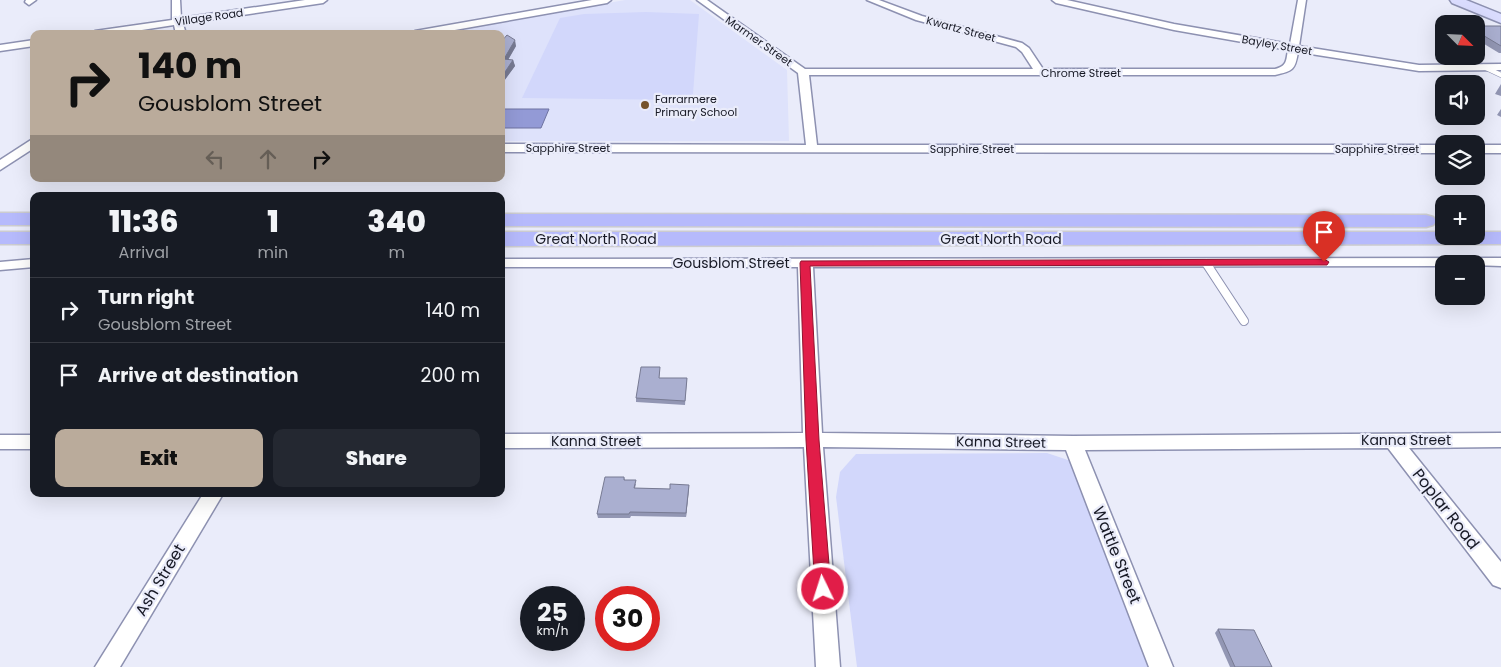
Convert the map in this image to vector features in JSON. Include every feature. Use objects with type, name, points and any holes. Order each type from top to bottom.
[{"type":"main road","points":[[0,219],[30,219]]},
{"type":"main road","name":"Great North Road","points":[[505,220],[1435,221]]},
{"type":"main road","points":[[1180,220],[1194,238]]},
{"type":"main road","points":[[1485,221],[1501,221]]},
{"type":"main road","points":[[0,238],[30,238]]},
{"type":"main road","name":"Great North Road","points":[[505,239],[1501,238]]},
{"type":"street","points":[[176,0],[177,22],[180,30]]},
{"type":"street","name":"Village Road","points":[[189,30],[202,23],[217,19],[323,0]]},
{"type":"street","points":[[438,30],[607,0]]},
{"type":"street","name":"Marmer Street","points":[[701,0],[803,72],[812,149]]},
{"type":"street","name":"Kwartz Street","points":[[871,0],[919,18],[1020,45],[1026,50],[1040,72]]},
{"type":"street","name":"Bayley Street","points":[[1056,0],[1174,27],[1294,49],[1408,67],[1484,67],[1500,72]]},
{"type":"street","name":"Chrome Street","points":[[803,72],[1275,72],[1289,67],[1302,0]]},
{"type":"street","points":[[1456,0],[1501,19]]},
{"type":"street","name":"Village Road","points":[[122,30],[293,5]]},
{"type":"street","points":[[0,48],[30,44]]},
{"type":"street","points":[[0,150],[30,146]]},
{"type":"street","points":[[0,166],[30,146]]},
{"type":"street","name":"Sapphire Street","points":[[505,148],[1435,149]]},
{"type":"street","points":[[1485,149],[1501,149]]},
{"type":"street","name":"Gousblom Street","points":[[505,263],[1501,262]]},
{"type":"street","points":[[0,266],[30,263]]},
{"type":"street","points":[[805,263],[813,440],[828,667]]},
{"type":"street","name":"Kanna Street","points":[[505,441],[813,440],[1074,443],[1501,440]]},
{"type":"street","name":"Poplar Road","points":[[1392,440],[1501,578]]},
{"type":"street","points":[[0,442],[30,442]]},
{"type":"street","name":"Wattle Street","points":[[1074,443],[1161,667]]},
{"type":"street","name":"Ash Street","points":[[107,667],[211,497]]},
{"type":"lane","points":[[1206,263],[1244,321]]},
{"type":"shaded area","name":"Farrarmere Primary School","points":[[625,0],[690,0],[787,70],[789,141],[505,141],[505,30],[456,30]]},
{"type":"shaded area","points":[[646,12],[699,14],[693,94],[683,100],[522,98],[560,18],[584,14]]},
{"type":"shaded area","points":[[1047,453],[1071,461],[1152,667],[857,667],[836,497],[840,472],[856,454]]},
{"type":"water","points":[[505,109],[549,109],[541,128],[505,128]]},
{"type":"building","points":[[1485,26],[1501,26],[1501,46],[1485,36]]},
{"type":"building","points":[[507,35],[515,40],[505,57],[505,37]]},
{"type":"building","points":[[505,59],[513,60],[505,72]]},
{"type":"building","points":[[641,367],[660,367],[659,378],[687,378],[685,401],[636,398]]},
{"type":"building","points":[[605,477],[624,477],[624,480],[636,480],[634,488],[670,489],[670,484],[689,485],[686,513],[630,512],[629,514],[597,514]]},
{"type":"building","points":[[1218,629],[1254,630],[1272,667],[1235,667]]},
{"type":"place","name":"Farrarmere Primary School","points":[[645,105]]},
{"type":"route","points":[[823,589],[813,440],[805,263],[1324,262]]}]
